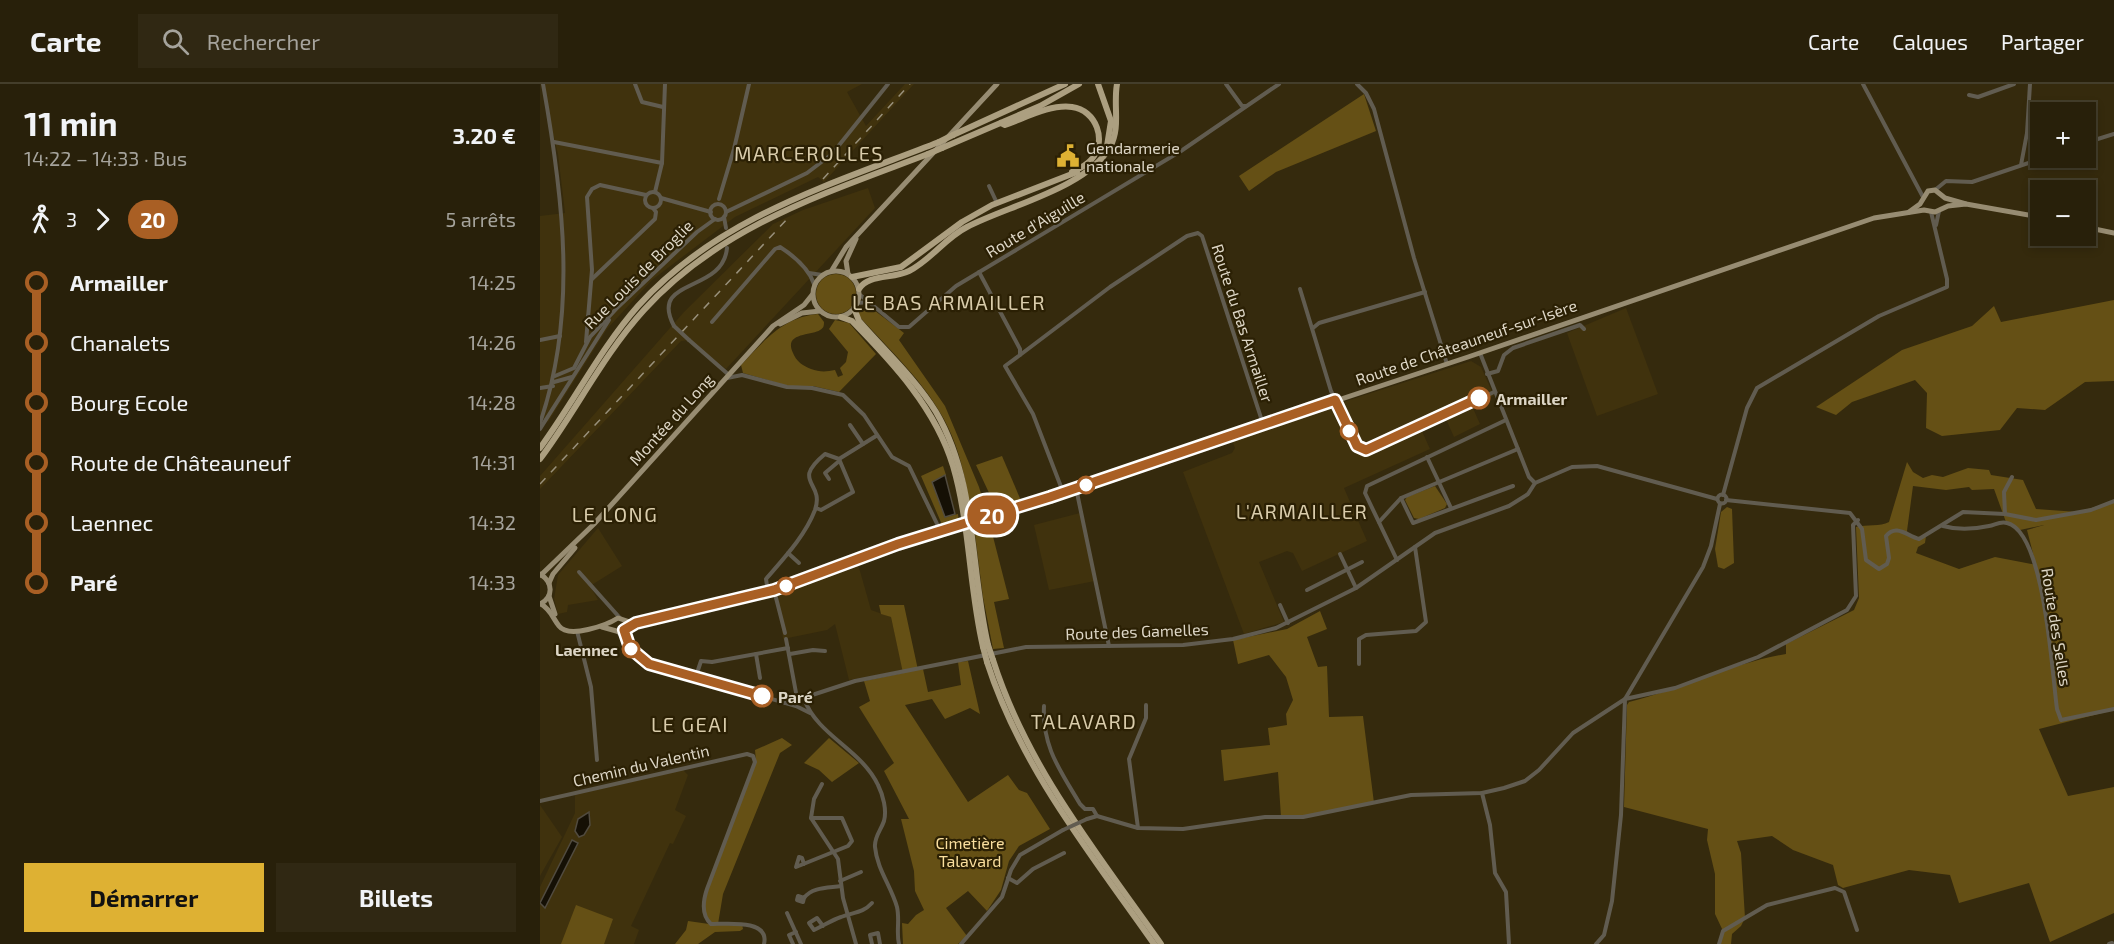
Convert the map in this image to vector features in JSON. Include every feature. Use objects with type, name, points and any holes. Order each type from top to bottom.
[{"type":"highway","points":[[540,459],[623,335],[666,288],[689,268],[762,220],[928,153],[953,135],[1065,84]]},
{"type":"highway","points":[[540,448],[618,331],[639,305],[685,262],[736,228],[789,200],[1000,123],[1079,84]]},
{"type":"highway","points":[[1099,84],[1114,123],[1109,149]]},
{"type":"highway","points":[[850,275],[901,267],[962,222],[997,203],[1063,177],[1096,161],[1109,142],[1111,121],[1099,84]]},
{"type":"highway","points":[[859,291],[869,280],[887,278],[909,271],[952,235],[1065,183],[1090,169],[1109,149],[1116,131],[1117,84]]},
{"type":"highway","points":[[1000,123],[1005,125],[1062,107],[1080,109],[1090,116],[1097,126],[1098,148],[1087,164],[1063,177]]},
{"type":"highway","points":[[856,306],[859,321],[921,390],[950,442],[967,507],[985,646]]},
{"type":"highway","points":[[841,317],[852,321],[906,382],[924,406],[943,439],[956,479],[985,646],[1010,725],[1040,779],[1154,944]]},
{"type":"highway","points":[[990,661],[1015,721],[1044,776],[1161,944]]},
{"type":"main road","points":[[863,228],[846,261],[850,275],[859,291],[856,306],[841,317],[829,316],[820,311],[812,295],[814,284],[822,275],[832,270],[846,247],[876,213],[997,84]]},
{"type":"main road","points":[[1905,214],[1923,200],[1928,191],[1935,190],[1966,204],[2030,215]]},
{"type":"main road","points":[[1941,209],[1943,195]]},
{"type":"main road","points":[[1923,200],[1930,211],[1966,204]]},
{"type":"main road","name":"Route de Châteauneuf-sur-Isère","points":[[619,624],[636,623],[771,591],[872,553],[955,528],[1480,353],[1874,218],[1930,211]]},
{"type":"main road","points":[[2096,229],[2114,233]]},
{"type":"main road","points":[[832,270],[850,275]]},
{"type":"main road","name":"Montée du Long","points":[[549,583],[557,569],[594,524],[724,380],[778,321],[804,305],[812,295]]},
{"type":"main road","name":"Montée du Long","points":[[769,331],[802,313],[820,311]]},
{"type":"main road","name":"Montée du Long","points":[[540,574],[594,524]]},
{"type":"main road","points":[[540,574],[549,583],[549,596],[561,628],[577,630],[619,624]]},
{"type":"main road","points":[[549,596],[541,604],[556,619]]},
{"type":"street","points":[[540,423],[555,376],[564,284],[563,231],[554,142],[543,84]]},
{"type":"street","points":[[635,84],[642,102],[663,107]]},
{"type":"street","points":[[655,192],[662,163],[665,84]]},
{"type":"street","points":[[726,210],[719,204],[719,199],[734,149],[749,84]]},
{"type":"street","points":[[725,226],[722,218],[726,210],[781,187],[807,172],[832,153],[888,84]]},
{"type":"street","points":[[1226,84],[1242,106],[1247,106]]},
{"type":"street","name":"Route d'Aiguille","points":[[859,291],[896,324],[906,328],[946,293],[1181,151],[1279,84]]},
{"type":"street","points":[[1357,84],[1366,93],[1374,109],[1447,364]]},
{"type":"street","points":[[1863,84],[1923,200]]},
{"type":"street","points":[[1969,94],[1978,97],[2014,84]]},
{"type":"street","points":[[2021,165],[2027,133],[2030,84]]},
{"type":"street","points":[[2096,140],[2114,134]]},
{"type":"street","points":[[554,142],[662,163]]},
{"type":"street","points":[[1935,190],[1952,180],[1972,182],[2030,162]]},
{"type":"street","points":[[1943,195],[1944,183]]},
{"type":"street","points":[[586,345],[587,313],[592,279],[587,197],[592,189],[600,184],[646,195],[655,192]]},
{"type":"street","points":[[989,186],[997,203]]},
{"type":"street","points":[[1919,189],[1928,191]]},
{"type":"street","points":[[655,192],[661,198],[722,218]]},
{"type":"street","points":[[592,279],[655,219],[656,212],[646,205],[646,195]]},
{"type":"street","points":[[653,208],[659,205],[661,198]]},
{"type":"street","name":"Rue Louis de Broglie","points":[[566,372],[578,363],[595,332],[603,327],[618,307],[708,222],[719,204]]},
{"type":"street","points":[[1935,229],[1941,209]]},
{"type":"street","points":[[1598,943],[1609,922],[1622,815],[1625,699],[1702,567],[1711,546],[1720,504],[1717,499],[1723,495],[1747,408],[1757,388],[1879,316],[1947,287],[1930,211]]},
{"type":"street","name":"Route du Bas Armailler","points":[[1020,355],[1110,287],[1187,236],[1198,233],[1202,236],[1216,273],[1263,424]]},
{"type":"street","points":[[712,322],[775,249],[780,247],[808,273],[814,284]]},
{"type":"street","points":[[727,248],[726,260],[721,268],[676,292],[669,300],[668,311],[674,326],[729,375]]},
{"type":"street","points":[[979,272],[1020,349],[1020,355],[1005,366],[1033,414],[1063,492]]},
{"type":"street","points":[[808,273],[822,275]]},
{"type":"street","points":[[1300,289],[1335,400],[1357,446],[1366,450],[1494,392]]},
{"type":"street","points":[[1313,328],[1319,323],[1425,292]]},
{"type":"street","points":[[856,306],[870,302]]},
{"type":"street","points":[[587,313],[595,332],[594,342]]},
{"type":"street","points":[[540,429],[603,327],[592,324]]},
{"type":"street","points":[[1487,374],[1498,370],[1504,355],[1513,348],[1580,325],[1584,329]]},
{"type":"street","points":[[586,326],[595,332]]},
{"type":"street","points":[[540,340],[560,336]]},
{"type":"street","points":[[1480,353],[1529,477],[1535,483]]},
{"type":"street","points":[[739,364],[742,375]]},
{"type":"street","points":[[556,368],[566,372]]},
{"type":"street","points":[[555,376],[566,372]]},
{"type":"street","points":[[724,380],[742,375],[787,387],[843,395],[864,415],[892,457],[909,466],[941,532]]},
{"type":"street","points":[[540,388],[572,377]]},
{"type":"street","points":[[1397,560],[1364,490],[1371,484],[1506,420]]},
{"type":"street","points":[[850,425],[863,444]]},
{"type":"street","points":[[830,479],[825,473],[838,461],[876,436]]},
{"type":"street","points":[[1379,522],[1401,498],[1518,448]]},
{"type":"street","points":[[785,633],[766,579],[806,529],[816,508],[816,495],[808,474],[810,466],[825,454],[838,461],[853,492],[821,510],[816,508]]},
{"type":"street","points":[[1427,457],[1451,508]]},
{"type":"street","name":"Route des Gamelles","points":[[799,707],[801,700],[811,694],[855,681],[1026,647],[1183,645],[1218,641],[1288,623],[1356,588],[1447,526],[1509,506],[1528,494],[1535,483],[1572,467],[1597,466],[1717,499]]},
{"type":"street","points":[[2005,514],[2004,492],[2012,477]]},
{"type":"street","points":[[1401,498],[1413,523],[1513,486]]},
{"type":"street","points":[[1076,488],[1109,646]]},
{"type":"street","points":[[1723,495],[1726,500]]},
{"type":"street","points":[[1720,504],[1726,500],[1850,513],[1858,520],[1862,529],[1866,560],[1879,569],[1887,564],[1889,558],[1886,536],[1890,531],[1896,529],[1919,539],[1964,512],[2005,514],[2036,520],[2091,510],[2114,501]]},
{"type":"street","points":[[961,944],[1002,897],[1008,878],[1020,855],[1087,819],[1098,816],[1138,828],[1183,829],[1265,817],[1303,817],[1411,795],[1482,794],[1525,781],[1539,770],[1573,733],[1625,699],[1675,688],[1758,657],[1847,610],[1856,596],[1853,525],[1858,520]]},
{"type":"street","name":"Route des Selles","points":[[1943,526],[1952,529],[2006,522],[2020,530],[2026,537],[2040,578],[2057,709],[2061,720],[2114,709]]},
{"type":"street","points":[[1359,664],[1359,639],[1366,635],[1416,631],[1426,622],[1415,547]]},
{"type":"street","points":[[788,553],[799,563]]},
{"type":"street","points":[[1340,554],[1356,588]]},
{"type":"street","points":[[1307,590],[1347,572],[1362,562]]},
{"type":"street","points":[[579,572],[619,624],[629,646],[649,664],[799,707],[810,713]]},
{"type":"street","points":[[1280,605],[1288,623]]},
{"type":"street","points":[[577,630],[591,687],[596,724],[597,760]]},
{"type":"street","points":[[786,639],[801,700],[825,729],[863,761],[880,788],[885,818],[875,847],[880,868],[897,909],[899,944]]},
{"type":"street","points":[[696,676],[701,661],[712,662],[788,648]]},
{"type":"street","points":[[790,654],[813,650],[825,651]]},
{"type":"street","points":[[756,654],[760,678]]},
{"type":"street","points":[[785,703],[801,700]]},
{"type":"street","points":[[799,707],[801,700]]},
{"type":"street","points":[[1138,828],[1129,759],[1146,718],[1146,705]]},
{"type":"street","points":[[1044,706],[1045,732],[1055,765],[1080,804],[1093,809],[1098,816]]},
{"type":"street","name":"Chemin du Valentin","points":[[540,801],[747,754],[753,756],[755,762],[707,889],[704,905],[711,924],[742,924],[760,929],[765,935],[764,944]]},
{"type":"street","points":[[822,784],[814,799],[811,818],[818,832],[834,853],[839,866],[840,884],[856,944]]},
{"type":"street","points":[[1482,794],[1490,825],[1495,873],[1506,892],[1509,944]]},
{"type":"street","points":[[804,864],[851,844],[845,822],[838,817],[811,818]]},
{"type":"street","points":[[1008,878],[1017,883],[1033,869],[1064,853]]},
{"type":"street","points":[[804,898],[807,894],[840,884],[861,872]]},
{"type":"street","points":[[1719,944],[1723,931],[1767,904],[1839,888],[1844,892],[1857,930]]},
{"type":"street","points":[[823,926],[865,910],[872,903]]},
{"type":"street","points":[[787,913],[801,944]]},
{"type":"street","points":[[793,944],[789,935],[796,933]]},
{"type":"street","points":[[878,933],[880,944],[873,944],[870,935],[878,933]]},
{"type":"shaded area","points":[[541,84],[862,84],[847,92],[866,126],[905,84],[914,84],[824,182],[818,177],[735,217],[652,280],[607,329],[548,422],[540,416],[540,216],[565,213],[558,154]]},
{"type":"shaded area","points":[[868,188],[875,208],[726,369],[689,340],[681,341],[540,489],[540,476],[684,312],[773,224],[803,210]]},
{"type":"shaded area","points":[[1626,308],[1658,394],[1597,416],[1567,333]]},
{"type":"shaded area","points":[[1471,361],[1481,367],[1494,396],[1472,406],[1480,424],[1454,437],[1445,417],[1421,429],[1430,449],[1344,488],[1367,541],[1302,571],[1293,553],[1287,551],[1259,562],[1284,622],[1244,634],[1183,472],[1232,453],[1235,448],[1231,438]]},
{"type":"shaded area","points":[[945,475],[955,514],[945,517],[932,482]]},
{"type":"shaded area","points":[[1080,513],[1095,581],[1049,590],[1034,525]]},
{"type":"shaded area","points":[[598,528],[622,566],[590,586],[598,600],[568,605],[567,612],[558,614],[554,599],[558,575]]},
{"type":"shaded area","points":[[858,564],[871,610],[891,617],[903,670],[849,680],[835,624],[827,630],[783,639],[778,595]]},
{"type":"shaded area","points":[[683,770],[688,775],[675,810],[686,816],[673,844],[670,843],[631,926],[639,930],[634,944],[540,944],[540,887],[575,813],[575,795]]},
{"type":"shaded area","points":[[540,805],[562,837],[540,876]]},
{"type":"shaded area","points":[[589,812],[590,825],[584,835],[579,837],[575,831],[578,819]]},
{"type":"shaded area","points":[[572,840],[578,843],[545,908],[540,903]]},
{"type":"green space","points":[[1364,94],[1376,131],[1276,172],[1249,191],[1239,176]]},
{"type":"green space","points":[[836,274],[850,280],[856,294],[850,308],[836,314],[822,308],[816,294],[822,280]]},
{"type":"green space","points":[[2114,300],[2114,381],[2085,382],[2045,410],[2017,408],[2000,430],[1942,436],[1926,428],[1927,393],[1915,380],[1852,402],[1836,415],[1816,407],[1902,350],[1972,326],[1994,306],[2001,322]]},
{"type":"green space","points":[[866,304],[904,333],[899,340],[945,406],[979,487],[987,513],[972,517],[959,456],[944,419],[911,372],[859,316],[858,310]]},
{"type":"green space","points":[[818,314],[824,322],[822,328],[792,341],[794,356],[803,365],[817,371],[835,370],[838,377],[843,375],[840,368],[846,362],[848,352],[829,329],[835,320],[849,323],[876,354],[839,392],[813,386],[788,386],[743,373],[741,365],[775,332],[794,320]]},
{"type":"green space","points":[[1002,456],[1022,503],[997,510],[976,465]]},
{"type":"green space","points":[[1907,462],[1913,472],[1923,478],[1932,475],[1943,477],[1968,468],[1989,470],[1991,475],[2023,480],[2036,509],[2078,512],[2114,501],[2114,710],[2039,729],[2068,796],[2114,787],[2114,913],[2050,942],[2029,883],[1959,903],[1950,875],[1909,870],[1843,888],[1838,885],[1833,865],[1793,850],[1772,836],[1737,841],[1741,853],[1745,918],[1741,926],[1732,934],[1731,944],[1719,944],[1723,931],[1715,914],[1715,874],[1707,840],[1708,829],[1624,807],[1627,705],[1629,702],[1746,663],[1786,654],[1786,644],[1854,610],[1859,598],[1856,527],[1889,522]],"holes":[[[1913,486],[1946,490],[1969,487],[1972,490],[1994,489],[2006,522],[2020,530],[2044,525],[2027,530],[2036,565],[1995,557],[1959,569],[1916,553],[1918,547],[1925,543],[1926,536],[1919,539],[1909,536],[1907,531]]]},
{"type":"green space","points":[[943,466],[946,475],[932,482],[945,517],[958,514],[959,522],[943,527],[921,476]]},
{"type":"green space","points":[[1435,486],[1447,504],[1445,508],[1419,519],[1414,518],[1405,500],[1407,497]]},
{"type":"green space","points":[[1727,507],[1732,509],[1734,563],[1724,569],[1718,567],[1715,549],[1721,512]]},
{"type":"green space","points":[[989,521],[1009,599],[994,602],[1004,648],[993,649],[983,597],[974,526]]},
{"type":"green space","name":"Cimetière Talavard","points":[[879,605],[904,605],[918,670],[923,669],[928,692],[961,685],[958,662],[968,661],[980,714],[970,708],[945,719],[932,699],[905,705],[968,802],[1008,775],[1019,790],[1027,793],[1050,829],[1019,846],[1009,861],[1001,890],[987,911],[968,891],[946,908],[967,936],[958,944],[903,944],[902,923],[908,924],[924,910],[915,891],[914,871],[901,819],[909,819],[884,771],[894,763],[859,707],[870,701],[864,681],[903,673],[891,617],[881,614]]},
{"type":"green space","points":[[1320,611],[1327,629],[1307,637],[1318,667],[1327,666],[1329,717],[1363,716],[1374,803],[1303,817],[1281,817],[1278,772],[1224,781],[1221,750],[1270,745],[1268,728],[1287,725],[1286,714],[1293,700],[1286,677],[1269,655],[1238,664],[1233,640],[1287,629]]},
{"type":"green space","points":[[782,738],[792,745],[780,753],[723,894],[718,924],[742,924],[743,929],[715,932],[698,944],[675,944],[686,930],[688,921],[709,924],[704,907],[705,897],[756,761],[755,750]]},
{"type":"green space","points":[[829,738],[859,763],[832,782],[819,770],[804,763]]},
{"type":"green space","points":[[576,905],[613,919],[604,944],[561,944]]},
{"type":"railway","points":[[823,179],[910,84]]},
{"type":"railway","points":[[540,484],[789,217]]},
{"type":"bus line","name":"20","points":[[762,696],[649,664],[630,648],[624,630],[636,623],[750,598],[778,589],[898,544],[1050,497],[1335,400],[1354,442],[1366,450],[1479,398]]},
{"type":"place","name":"Gendarmerie nationale","points":[[1068,156]]},
{"type":"place","name":"Armailler","points":[[1479,398]]},
{"type":"place","name":"Laennec","points":[[631,649]]},
{"type":"place","name":"Paré","points":[[762,696]]},
{"type":"district","name":"MARCEROLLES","points":[[809,153]]},
{"type":"district","name":"LE BAS ARMAILLER","points":[[949,302]]},
{"type":"district","name":"L'ARMAILLER","points":[[1302,511]]},
{"type":"district","name":"LE LONG","points":[[615,514]]},
{"type":"district","name":"TALAVARD","points":[[1084,721]]},
{"type":"district","name":"LE GEAI","points":[[690,724]]}]
